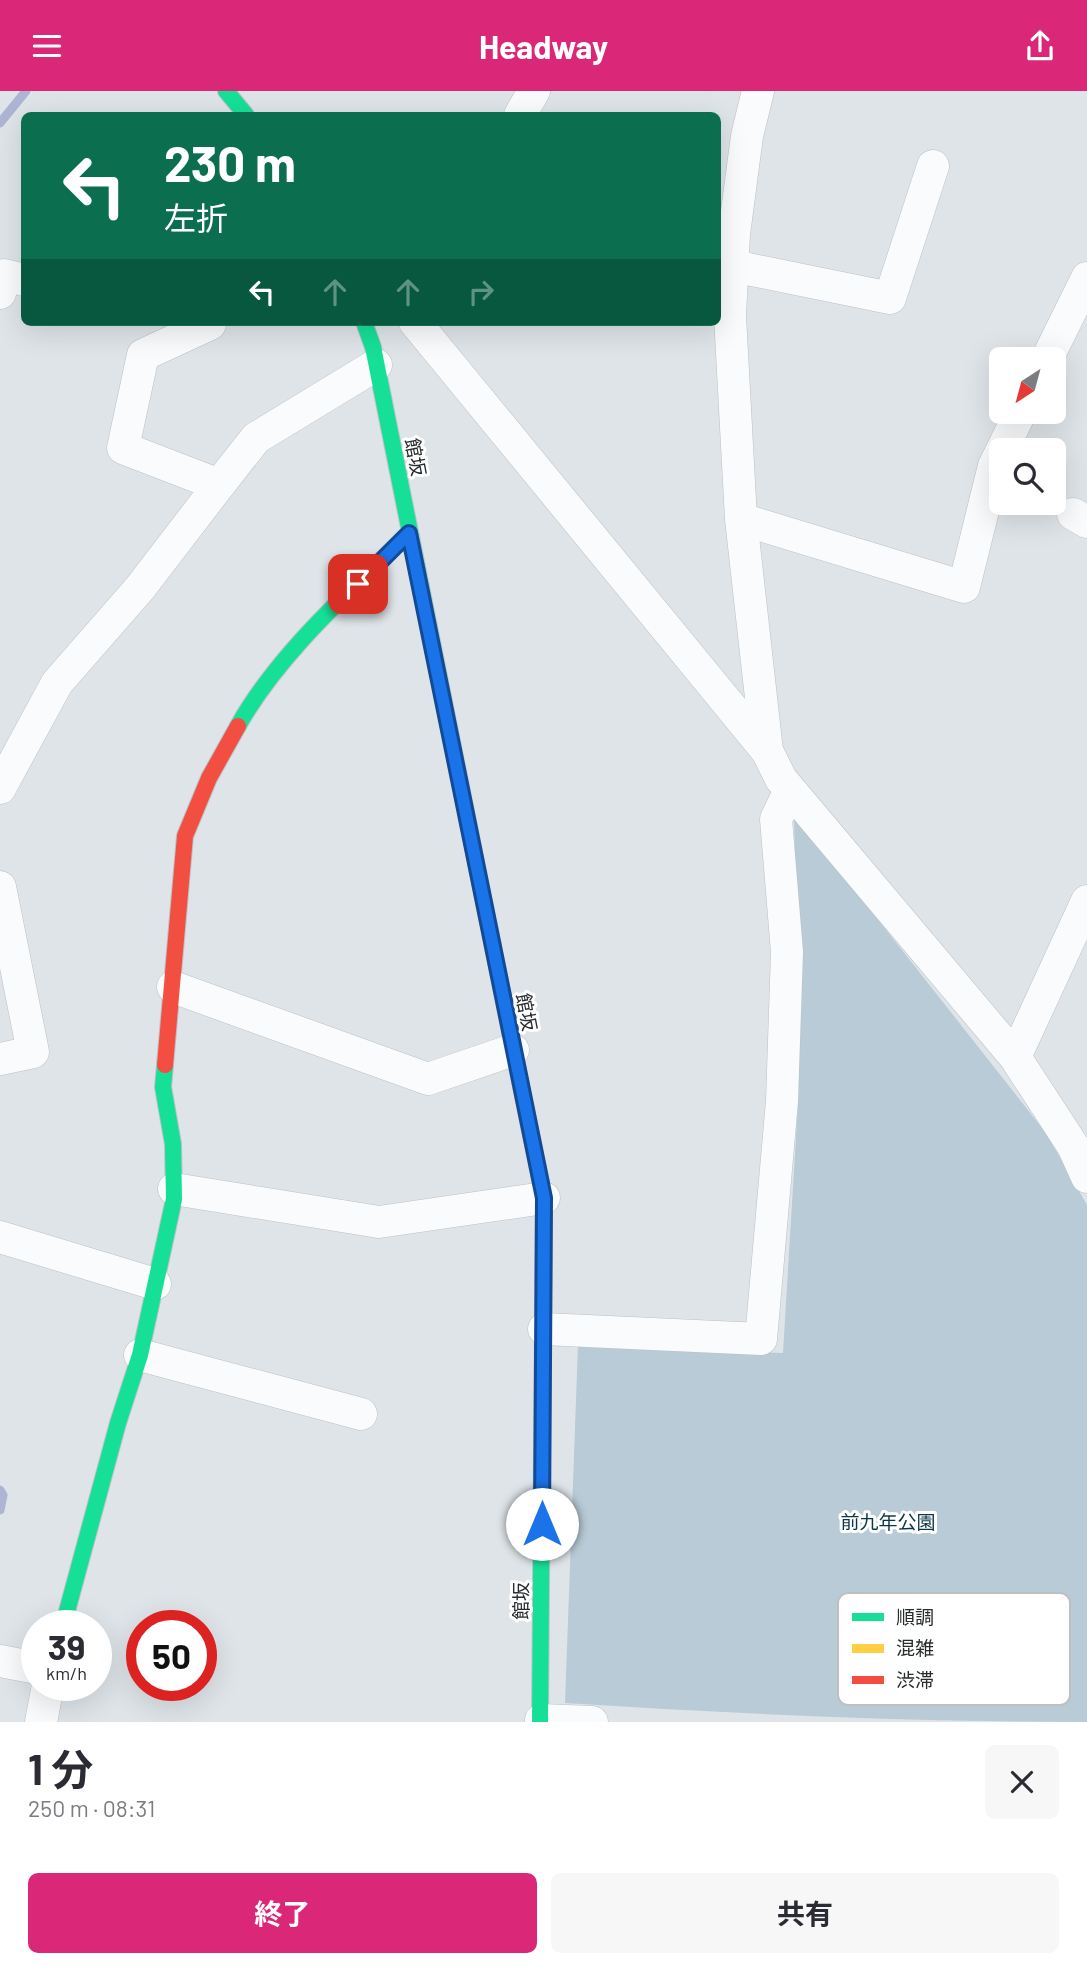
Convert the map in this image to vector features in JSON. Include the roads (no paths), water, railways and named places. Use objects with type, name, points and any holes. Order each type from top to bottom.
[{"type":"main road","points":[[226,91],[244,112]]},
{"type":"main road","name":"館坂","points":[[365,326],[373,347],[544,1198],[540,1721]]},
{"type":"main road","points":[[67,1610],[118,1423],[140,1355],[174,1199],[173,1144],[163,1087],[185,836],[209,778],[254,697],[323,618],[409,533]]},
{"type":"street","points":[[522,112],[534,91]]},
{"type":"street","points":[[758,91],[747,136],[734,234],[730,316],[741,519],[767,751]]},
{"type":"street","points":[[733,266],[890,298],[933,166]]},
{"type":"street","points":[[0,293],[4,275],[21,279]]},
{"type":"street","points":[[1053,347],[1087,278]]},
{"type":"street","points":[[202,326],[143,355],[123,448],[219,485]]},
{"type":"street","points":[[418,326],[767,751],[781,779],[1015,1057],[1080,1146],[1087,1177]]},
{"type":"street","points":[[0,788],[57,684],[140,589],[256,438],[376,365]]},
{"type":"street","points":[[741,519],[964,587],[989,486]]},
{"type":"street","points":[[544,1329],[761,1339],[782,1101],[787,951],[776,819],[790,790]]},
{"type":"street","points":[[0,887],[33,1052],[0,1059]]},
{"type":"street","points":[[1015,1057],[1087,901]]},
{"type":"street","points":[[173,987],[428,1079],[513,1050]]},
{"type":"street","points":[[174,1189],[379,1222],[544,1198]]},
{"type":"street","points":[[0,1237],[155,1284]]},
{"type":"street","points":[[140,1355],[361,1414]]},
{"type":"street","points":[[0,1661],[21,1665]]},
{"type":"street","points":[[41,1722],[45,1701]]},
{"type":"street","points":[[540,1721],[592,1722]]},
{"type":"waterway","points":[[0,123],[26,91]]},
{"type":"waterway","points":[[0,1490],[3,1495],[0,1510]]},
{"type":"park label","name":"前九年公園","points":[[888,1521]]}]
